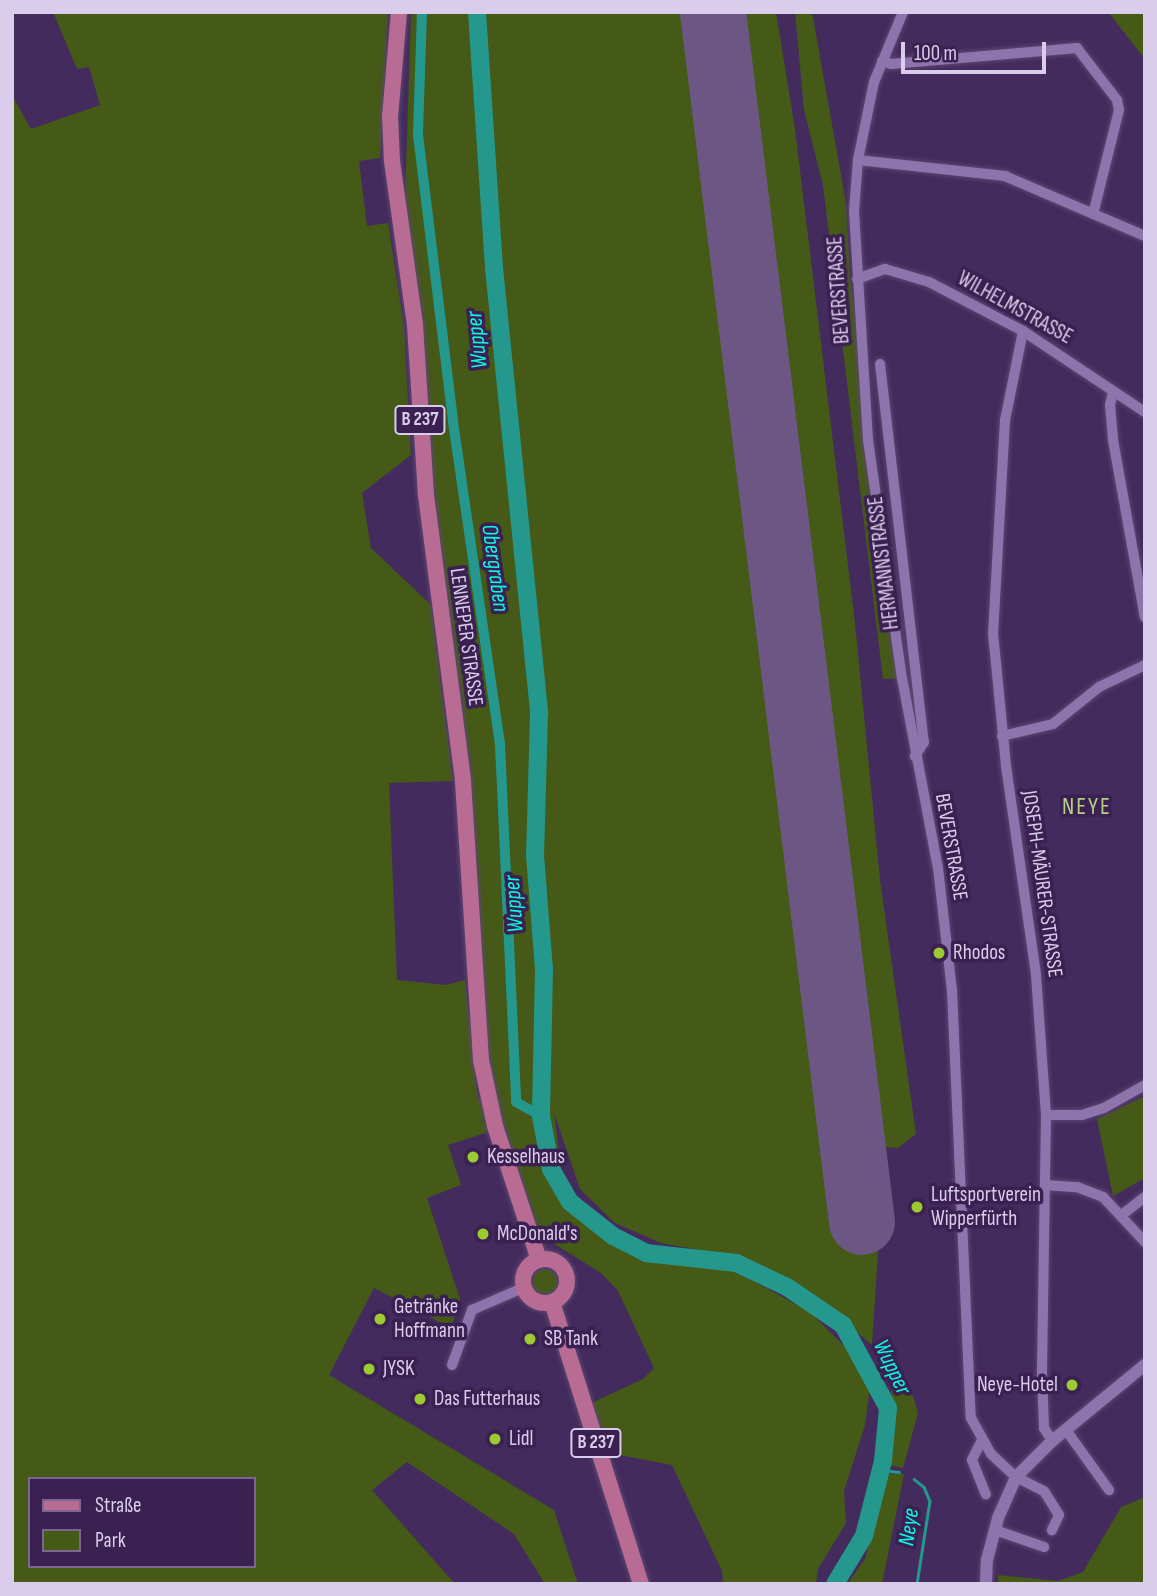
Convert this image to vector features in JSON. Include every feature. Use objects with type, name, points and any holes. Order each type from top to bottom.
[{"type":"main road","name":"LENNEPER STRASSE","points":[[399,12],[390,116],[393,170],[415,325],[425,482],[463,781],[481,1060],[495,1126],[539,1260]]},
{"type":"main road","points":[[539,1260],[555,1262],[566,1274],[563,1294],[552,1302],[532,1298],[525,1287],[525,1274],[539,1260]]},
{"type":"main road","name":"B 237","points":[[552,1302],[642,1584]]},
{"type":"street","name":"BEVERSTRASSE","points":[[903,12],[882,61],[858,160],[854,211],[868,440],[915,756],[938,868],[953,990],[971,1418],[981,1442],[1016,1477],[1044,1491],[1059,1515],[1052,1530]]},
{"type":"street","points":[[882,61],[891,64],[1077,48],[1117,100],[1119,110],[1093,214]]},
{"type":"street","points":[[858,160],[1005,176],[1145,236]]},
{"type":"street","name":"WILHELMSTRASSE","points":[[857,279],[885,269],[899,270],[1023,331],[1145,412]]},
{"type":"street","name":"JOSEPH-MÄURER-STRASSE","points":[[1023,331],[1004,420],[993,633],[1002,736],[1035,975],[1046,1115],[1044,1428],[1052,1441]]},
{"type":"street","name":"HERMANNSTRASSE","points":[[880,364],[924,741],[915,756]]},
{"type":"street","points":[[1113,392],[1110,405],[1113,440],[1145,617]]},
{"type":"street","points":[[1002,736],[1053,724],[1099,687],[1145,665]]},
{"type":"street","points":[[1046,1115],[1093,1111],[1145,1085]]},
{"type":"street","points":[[1045,1185],[1077,1187],[1103,1197],[1123,1214],[1145,1242]]},
{"type":"street","points":[[1123,1214],[1145,1197]]},
{"type":"street","points":[[452,1365],[472,1310],[525,1287]]},
{"type":"street","points":[[986,1584],[995,1530],[1016,1477],[1052,1441],[1145,1364]]},
{"type":"street","points":[[1066,1430],[1109,1490]]},
{"type":"street","points":[[981,1442],[972,1452],[972,1460],[986,1494]]},
{"type":"street","points":[[995,1530],[1044,1547]]},
{"type":"green space","points":[[53,12],[388,12],[380,158],[359,161],[367,226],[388,223],[404,326],[411,455],[362,493],[371,548],[431,605],[453,781],[389,783],[397,980],[446,985],[465,980],[478,1099],[494,1094],[480,978],[471,781],[437,520],[405,197],[411,12],[776,12],[795,129],[855,623],[880,880],[916,1134],[898,1148],[885,1147],[872,1345],[823,1303],[774,1271],[739,1257],[661,1243],[615,1223],[580,1189],[554,1113],[566,1205],[618,1240],[654,1255],[702,1258],[755,1282],[810,1312],[851,1353],[870,1387],[865,1425],[844,1491],[846,1523],[818,1569],[816,1584],[723,1584],[722,1571],[672,1465],[598,1451],[585,1406],[643,1379],[654,1368],[618,1291],[601,1273],[551,1242],[542,1243],[504,1127],[448,1145],[461,1185],[427,1198],[460,1299],[451,1328],[374,1288],[329,1375],[554,1510],[578,1584],[545,1584],[514,1534],[407,1462],[372,1490],[455,1584],[12,1584],[12,95],[31,129],[100,105],[89,67],[77,69]]},
{"type":"green space","points":[[795,12],[812,12],[846,203],[850,277],[902,678],[883,679],[823,185],[804,110]]},
{"type":"green space","points":[[1108,12],[1145,12],[1145,59]]},
{"type":"green space","points":[[1145,1096],[1145,1178],[1113,1196],[1097,1119]]},
{"type":"green space","points":[[545,1269],[554,1273],[558,1282],[554,1291],[545,1295],[536,1291],[532,1282],[536,1273]]},
{"type":"green space","points":[[891,1390],[913,1396],[918,1413],[903,1468],[889,1465],[894,1424]]},
{"type":"green space","points":[[887,1474],[904,1474],[882,1584],[847,1584],[865,1559]]},
{"type":"green space","points":[[1145,1497],[1145,1584],[998,1584],[998,1575],[1058,1581],[1083,1572],[1121,1507]]},
{"type":"waterway","name":"Obergraben","points":[[422,12],[418,135],[453,422],[500,744],[516,1102],[541,1116]]},
{"type":"waterway","name":"Wupper","points":[[477,12],[494,268],[539,714],[535,855],[544,970],[541,1116],[551,1169],[570,1202],[613,1236],[646,1253],[736,1263],[787,1287],[843,1325],[888,1408],[883,1461],[864,1536],[835,1584]]},
{"type":"waterway","name":"Neye","points":[[880,1470],[899,1472]]},
{"type":"waterway","name":"Neye","points":[[914,1479],[924,1487],[930,1501],[917,1584]]},
{"type":"runway","points":[[713,12],[862,1222]]},
{"type":"place","name":"Rhodos","points":[[939,953]]},
{"type":"place","name":"Kesselhaus","points":[[473,1157]]},
{"type":"place","name":"Luftsportverein Wipperfürth","points":[[917,1207]]},
{"type":"place","name":"McDonald's","points":[[483,1234]]},
{"type":"place","name":"Getränke Hoffmann","points":[[380,1319]]},
{"type":"place","name":"SB Tank","points":[[530,1339]]},
{"type":"place","name":"JYSK","points":[[369,1369]]},
{"type":"place","name":"Neye-Hotel","points":[[1072,1385]]},
{"type":"place","name":"Das Futterhaus","points":[[420,1399]]},
{"type":"place","name":"Lidl","points":[[495,1439]]},
{"type":"district","name":"NEYE","points":[[1087,807]]}]
